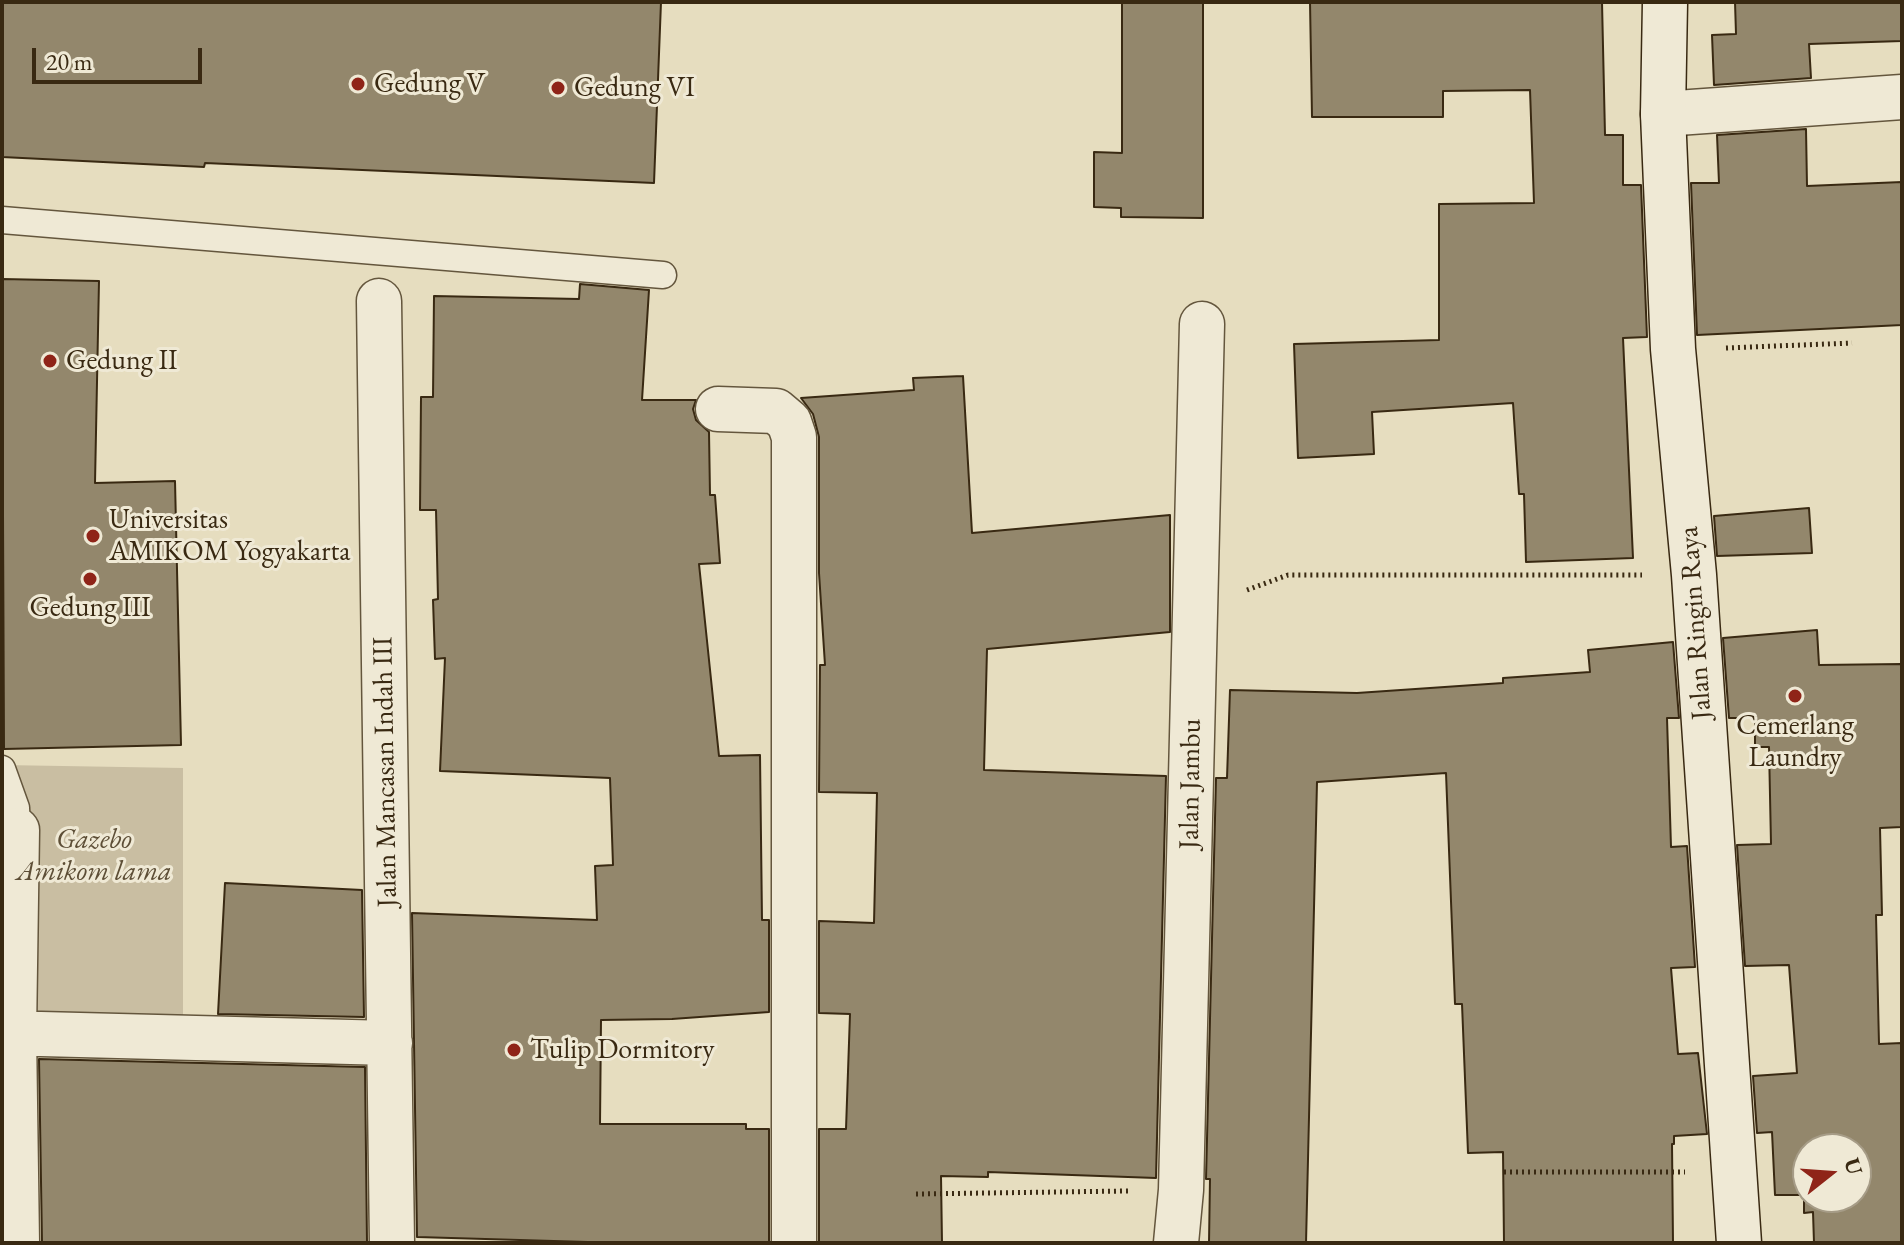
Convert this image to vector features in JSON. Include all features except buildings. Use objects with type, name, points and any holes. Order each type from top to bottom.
[{"type":"street","name":"Jalan Ringin Raya","points":[[1665,2],[1663,114],[1673,349],[1694,575],[1739,1243]]},
{"type":"street","points":[[1663,114],[1902,97]]},
{"type":"street","name":"Jalan Mancasan Indah III","points":[[379,301],[392,1243]]},
{"type":"street","name":"Jalan Jambu","points":[[1176,1243],[1181,1190],[1202,324]]},
{"type":"street","points":[[718,409],[776,411],[789,422],[794,437],[794,1243]]},
{"type":"street","points":[[17,830],[8,1033],[17,1243]]},
{"type":"street","points":[[8,1033],[390,1043]]},
{"type":"lane","points":[[2,220],[663,275]]},
{"type":"lane","points":[[2,769],[16,808],[17,830]]},
{"type":"path","points":[[1725,348],[1852,343]]},
{"type":"path","points":[[1195,612],[1288,575],[1694,575]]},
{"type":"path","points":[[1504,1172],[1734,1172]]},
{"type":"path","points":[[916,1194],[1181,1190]]},
{"type":"green space","name":"Gazebo Amikom lama","points":[[2,765],[183,768],[183,1022],[9,1015]]},
{"type":"place","name":"Gedung V","points":[[358,84]]},
{"type":"place","name":"Gedung VI","points":[[558,88]]},
{"type":"place","name":"Gedung II","points":[[50,361]]},
{"type":"place","name":"Universitas AMIKOM Yogyakarta","points":[[93,536]]},
{"type":"place","name":"Gedung III","points":[[90,579]]},
{"type":"place","name":"Cemerlang Laundry","points":[[1795,696]]},
{"type":"place","name":"Tulip Dormitory","points":[[514,1050]]}]
